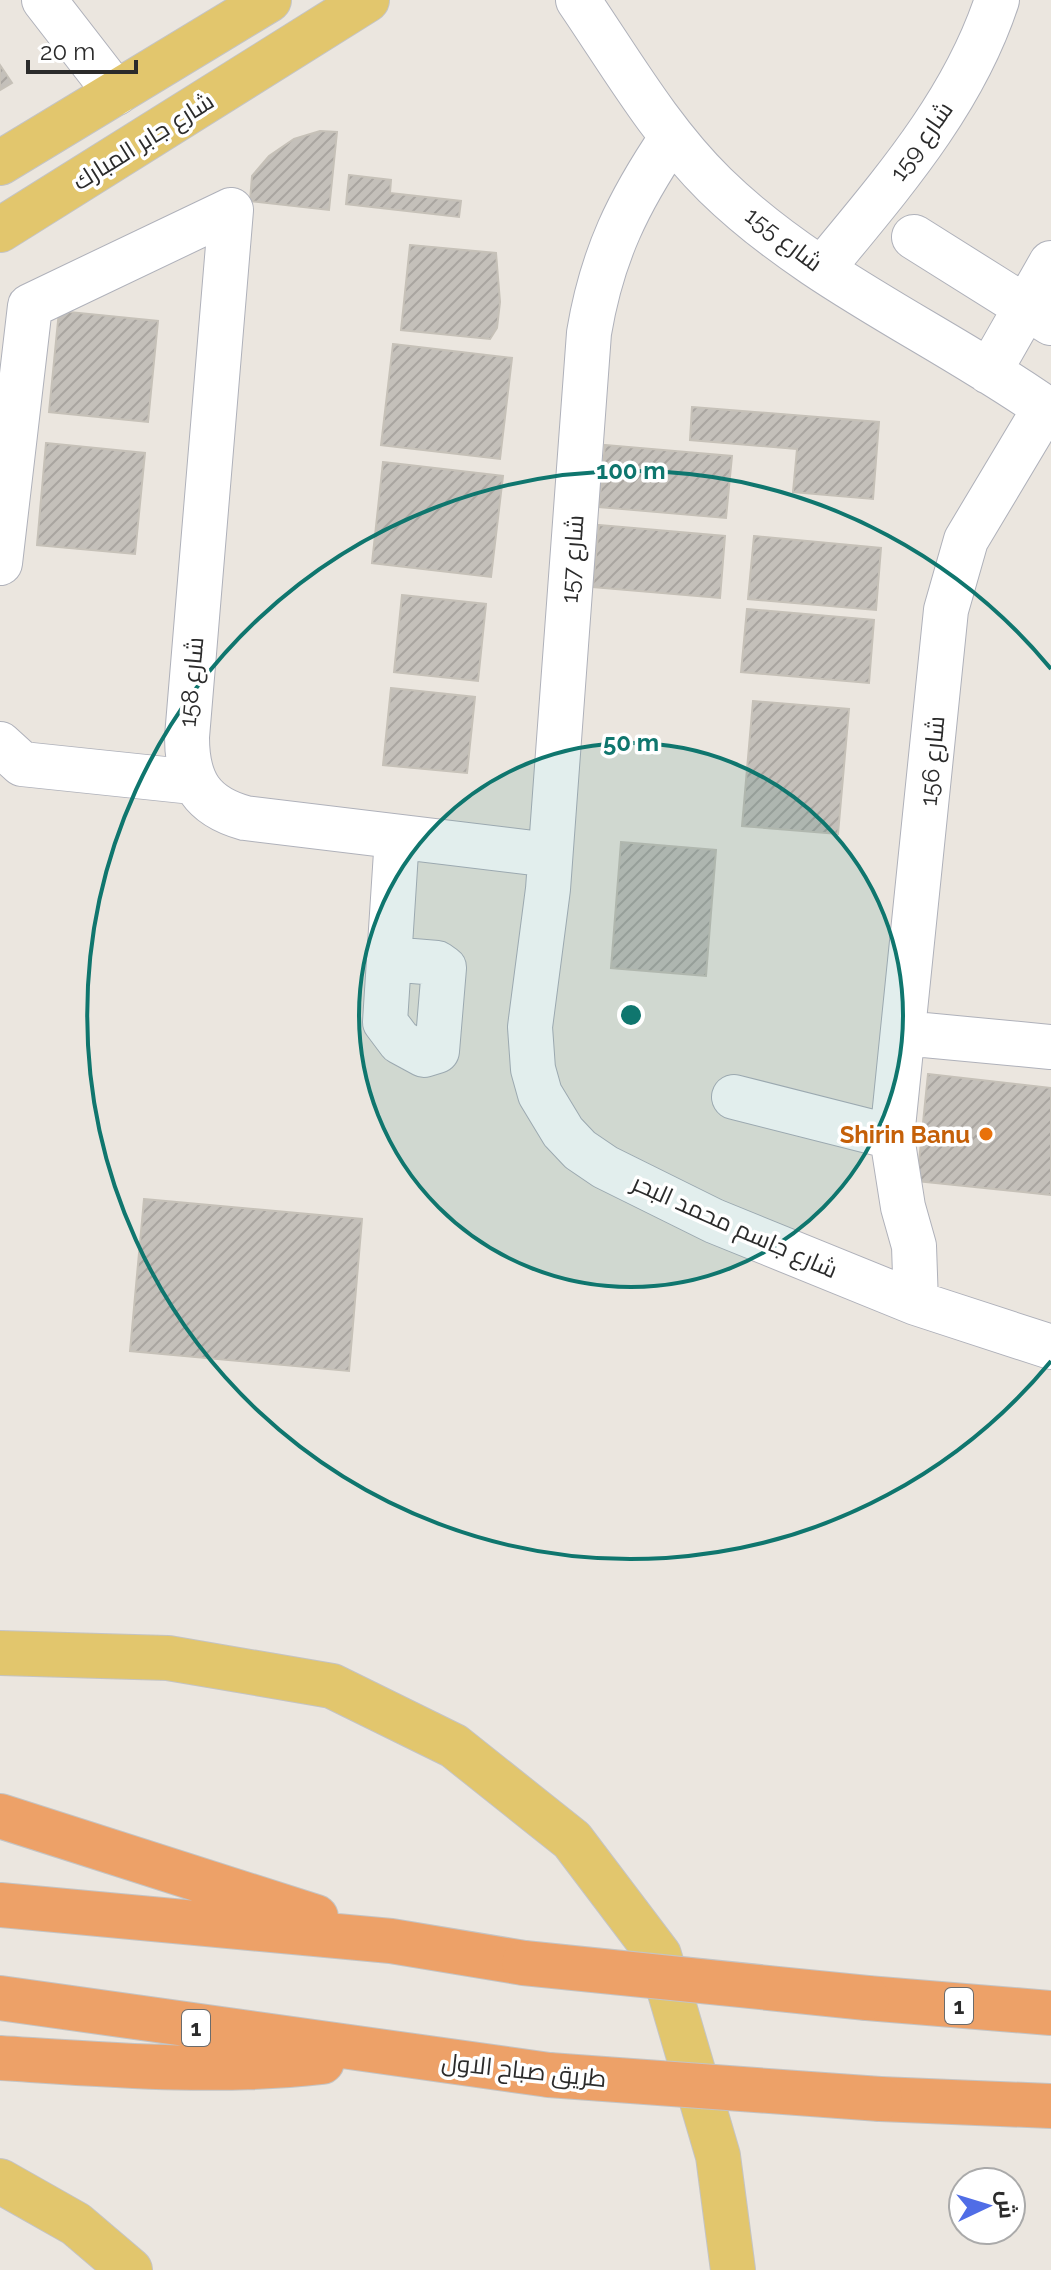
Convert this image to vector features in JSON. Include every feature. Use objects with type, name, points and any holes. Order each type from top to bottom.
[{"type":"highway","points":[[0,1816],[391,1941]]},
{"type":"highway","name":"1","points":[[0,1905],[391,1941],[524,1963],[867,1998],[1051,2013]]},
{"type":"highway","name":"طريق صباح الاول","points":[[0,1998],[549,2075],[880,2099],[1051,2106]]},
{"type":"highway","points":[[0,2058],[187,2070],[239,2070],[392,2054]]},
{"type":"main road","points":[[0,163],[269,0]]},
{"type":"main road","name":"شارع جابر المبارك","points":[[0,230],[367,0]]},
{"type":"main road","points":[[0,1653],[168,1658],[332,1686],[454,1746],[572,1840],[659,1955],[718,2156],[733,2270]]},
{"type":"main road","points":[[0,2181],[76,2224],[130,2270]]},
{"type":"street","points":[[44,0],[116,93]]},
{"type":"street","name":"شارع 155","points":[[578,0],[672,137],[718,188],[822,269],[1048,410]]},
{"type":"street","name":"شارع 159","points":[[822,269],[905,167],[961,85],[997,0]]},
{"type":"street","name":"شارع 157","points":[[533,999],[550,855],[589,333],[595,295],[609,246],[636,190],[672,137]]},
{"type":"street","name":"شارع 158","points":[[12,359],[30,306],[231,210],[187,737],[193,782]]},
{"type":"street","points":[[914,237],[1038,316]]},
{"type":"street","points":[[989,372],[1038,316],[1051,263]]},
{"type":"street","points":[[0,563],[12,359]]},
{"type":"street","name":"شارع 156","points":[[916,1303],[914,1246],[903,1207],[892,1137],[946,610],[966,540],[1048,410]]},
{"type":"street","points":[[0,744],[22,764],[193,782],[213,806],[245,818],[550,855]]},
{"type":"street","points":[[389,959],[397,837]]},
{"type":"street","name":"شارع جاسم محمد البحر","points":[[533,999],[530,1042],[535,1082],[554,1121],[580,1150],[605,1167],[714,1221],[916,1303],[1051,1347]]},
{"type":"street","points":[[903,1033],[1051,1047]]},
{"type":"street","points":[[734,1097],[892,1137]]},
{"type":"building","points":[[0,65],[12,83],[0,90]]},
{"type":"building","points":[[320,131],[337,132],[329,210],[250,201],[252,176],[269,156],[294,139]]},
{"type":"building","points":[[349,175],[391,180],[390,193],[461,201],[459,217],[346,204]]},
{"type":"building","points":[[410,245],[496,253],[500,302],[497,328],[490,339],[401,330]]},
{"type":"building","points":[[59,311],[158,321],[148,422],[49,412]]},
{"type":"building","points":[[393,344],[512,358],[500,459],[381,445]]},
{"type":"building","points":[[692,407],[879,422],[873,499],[793,492],[797,449],[690,440]]},
{"type":"building","points":[[46,443],[145,453],[135,554],[37,545]]},
{"type":"building","points":[[605,445],[732,456],[726,518],[599,507]]},
{"type":"building","points":[[383,462],[503,476],[491,577],[372,563]]},
{"type":"building","points":[[599,525],[725,536],[720,598],[593,587]]},
{"type":"building","points":[[754,536],[881,548],[876,610],[748,599]]},
{"type":"building","points":[[402,595],[486,604],[478,681],[394,672]]},
{"type":"building","points":[[747,609],[874,620],[869,683],[741,672]]},
{"type":"building","points":[[391,688],[475,697],[467,773],[383,765]]},
{"type":"building","points":[[753,701],[849,709],[838,834],[742,826]]},
{"type":"building","points":[[621,842],[716,850],[706,976],[611,968]]},
{"type":"building","name":"Shirin Banu","points":[[928,1074],[1051,1088],[1051,1195],[917,1181]]},
{"type":"building","points":[[144,1199],[362,1219],[349,1371],[130,1351]]},
{"type":"place","name":"Shirin Banu","points":[[986,1134]]}]
